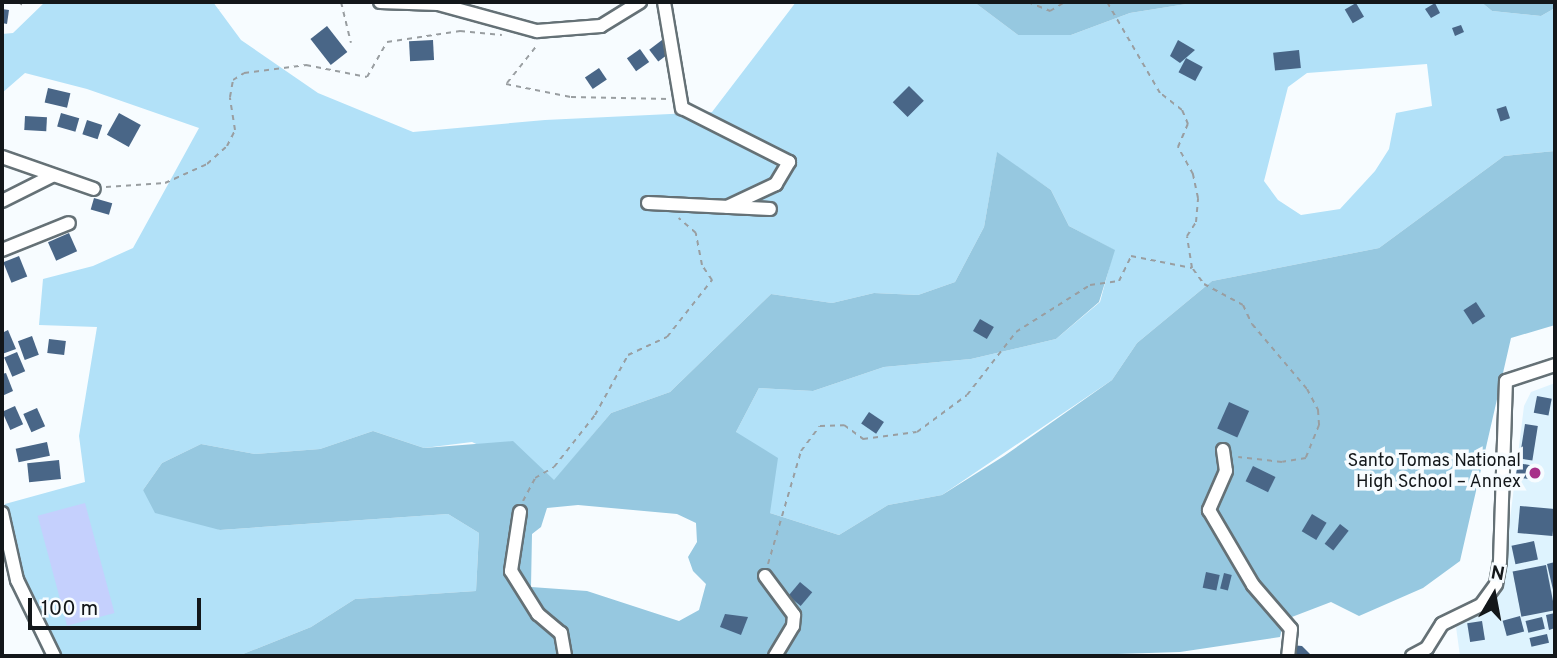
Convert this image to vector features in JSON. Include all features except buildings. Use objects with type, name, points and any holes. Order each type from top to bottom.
[{"type":"street","points":[[380,2],[438,4],[549,31],[601,26],[640,2]]},
{"type":"street","points":[[664,2],[679,76],[677,98],[682,108],[789,162],[776,184],[727,207]]},
{"type":"street","points":[[2,157],[94,189]]},
{"type":"street","points":[[2,201],[52,176]]},
{"type":"street","points":[[648,203],[770,209]]},
{"type":"street","points":[[2,250],[69,223]]},
{"type":"street","points":[[1412,656],[1427,648],[1443,624],[1481,605],[1496,584],[1500,561],[1506,381],[1555,365]]},
{"type":"street","points":[[1224,456],[1226,471],[1209,510],[1253,585],[1291,629],[1288,656]]},
{"type":"street","points":[[520,512],[511,571],[538,614],[561,633],[565,656]]},
{"type":"street","points":[[2,513],[17,580],[54,656]]},
{"type":"street","points":[[765,576],[794,615],[793,626],[775,656]]},
{"type":"path","points":[[18,2],[26,7]]},
{"type":"path","points":[[341,2],[351,43]]},
{"type":"path","points":[[1028,2],[1050,11],[1065,2]]},
{"type":"path","points":[[1107,2],[1160,93],[1182,110],[1188,124],[1178,147],[1193,174],[1198,198],[1196,222],[1187,236],[1192,268],[1204,284],[1243,305],[1252,324],[1307,389],[1318,410],[1319,425],[1306,458],[1282,462],[1224,456]]},
{"type":"path","points":[[94,189],[165,183],[207,163],[227,146],[235,130],[231,88],[233,80],[244,73],[306,65],[367,77],[387,42],[460,31],[508,36]]},
{"type":"path","points":[[549,31],[506,84],[611,100],[677,98]]},
{"type":"path","points":[[520,512],[526,492],[535,478],[554,467],[595,415],[628,355],[667,337],[712,280],[702,265],[696,233],[664,204]]},
{"type":"path","points":[[765,576],[801,451],[820,426],[844,425],[863,439],[917,432],[967,395],[1016,332],[1090,285],[1119,281],[1131,256],[1192,268]]},
{"type":"shaded area","points":[[45,2],[213,2],[241,40],[318,93],[413,132],[545,120],[712,112],[796,2],[974,2],[1018,35],[1071,35],[1130,13],[1199,2],[1481,2],[1492,11],[1541,16],[1555,8],[1555,151],[1504,156],[1379,248],[1212,281],[1137,343],[1112,380],[942,495],[888,505],[839,535],[770,513],[736,432],[759,388],[813,391],[884,367],[971,359],[1056,339],[1100,302],[1114,250],[1069,226],[1051,190],[997,153],[984,227],[955,282],[918,295],[874,293],[832,303],[771,294],[670,392],[611,413],[554,481],[472,442],[424,448],[373,431],[320,449],[255,454],[201,444],[162,463],[143,490],[220,530],[448,514],[479,533],[476,591],[355,599],[311,627],[238,656],[54,656],[17,580],[2,512],[5,504],[85,482],[79,436],[97,327],[39,325],[43,279],[93,266],[133,248],[199,128],[87,89],[25,73],[2,93],[2,34],[13,33]],"holes":[[[1427,64],[1432,106],[1396,113],[1389,149],[1375,171],[1340,209],[1301,215],[1278,200],[1264,181],[1288,87],[1307,73]]]},
{"type":"shaded area","points":[[974,2],[1199,2],[1130,13],[1071,35],[1018,35]]},
{"type":"shaded area","points":[[1481,2],[1555,2],[1555,8],[1541,16],[1492,11]]},
{"type":"shaded area","points":[[1555,151],[1555,325],[1511,338],[1460,561],[1423,588],[1359,616],[1331,602],[1284,620],[1280,637],[1180,652],[1055,656],[238,656],[311,627],[355,599],[476,591],[479,533],[448,514],[220,530],[155,513],[143,490],[162,463],[201,444],[255,454],[320,449],[373,431],[424,448],[513,441],[554,480],[611,413],[670,392],[771,294],[832,303],[874,293],[918,295],[955,282],[984,227],[997,152],[1051,190],[1069,226],[1115,250],[1099,302],[1056,339],[971,359],[884,367],[813,391],[759,388],[736,432],[778,458],[770,513],[839,535],[888,505],[942,495],[1004,456],[1112,380],[1137,343],[1212,281],[1379,248],[1504,156]],"holes":[[[578,505],[677,514],[696,523],[697,542],[688,557],[693,571],[706,584],[699,610],[679,621],[587,591],[531,587],[532,534],[541,527],[547,508]]]},
{"type":"shaded area","points":[[1555,383],[1555,656],[1460,656],[1456,627],[1490,607],[1501,592],[1524,406],[1531,392]]},
{"type":"shaded area","points":[[85,503],[115,613],[67,626],[38,516]]},
{"type":"place","name":"Santo Tomas National High School – Annex","points":[[1535,473]]}]
